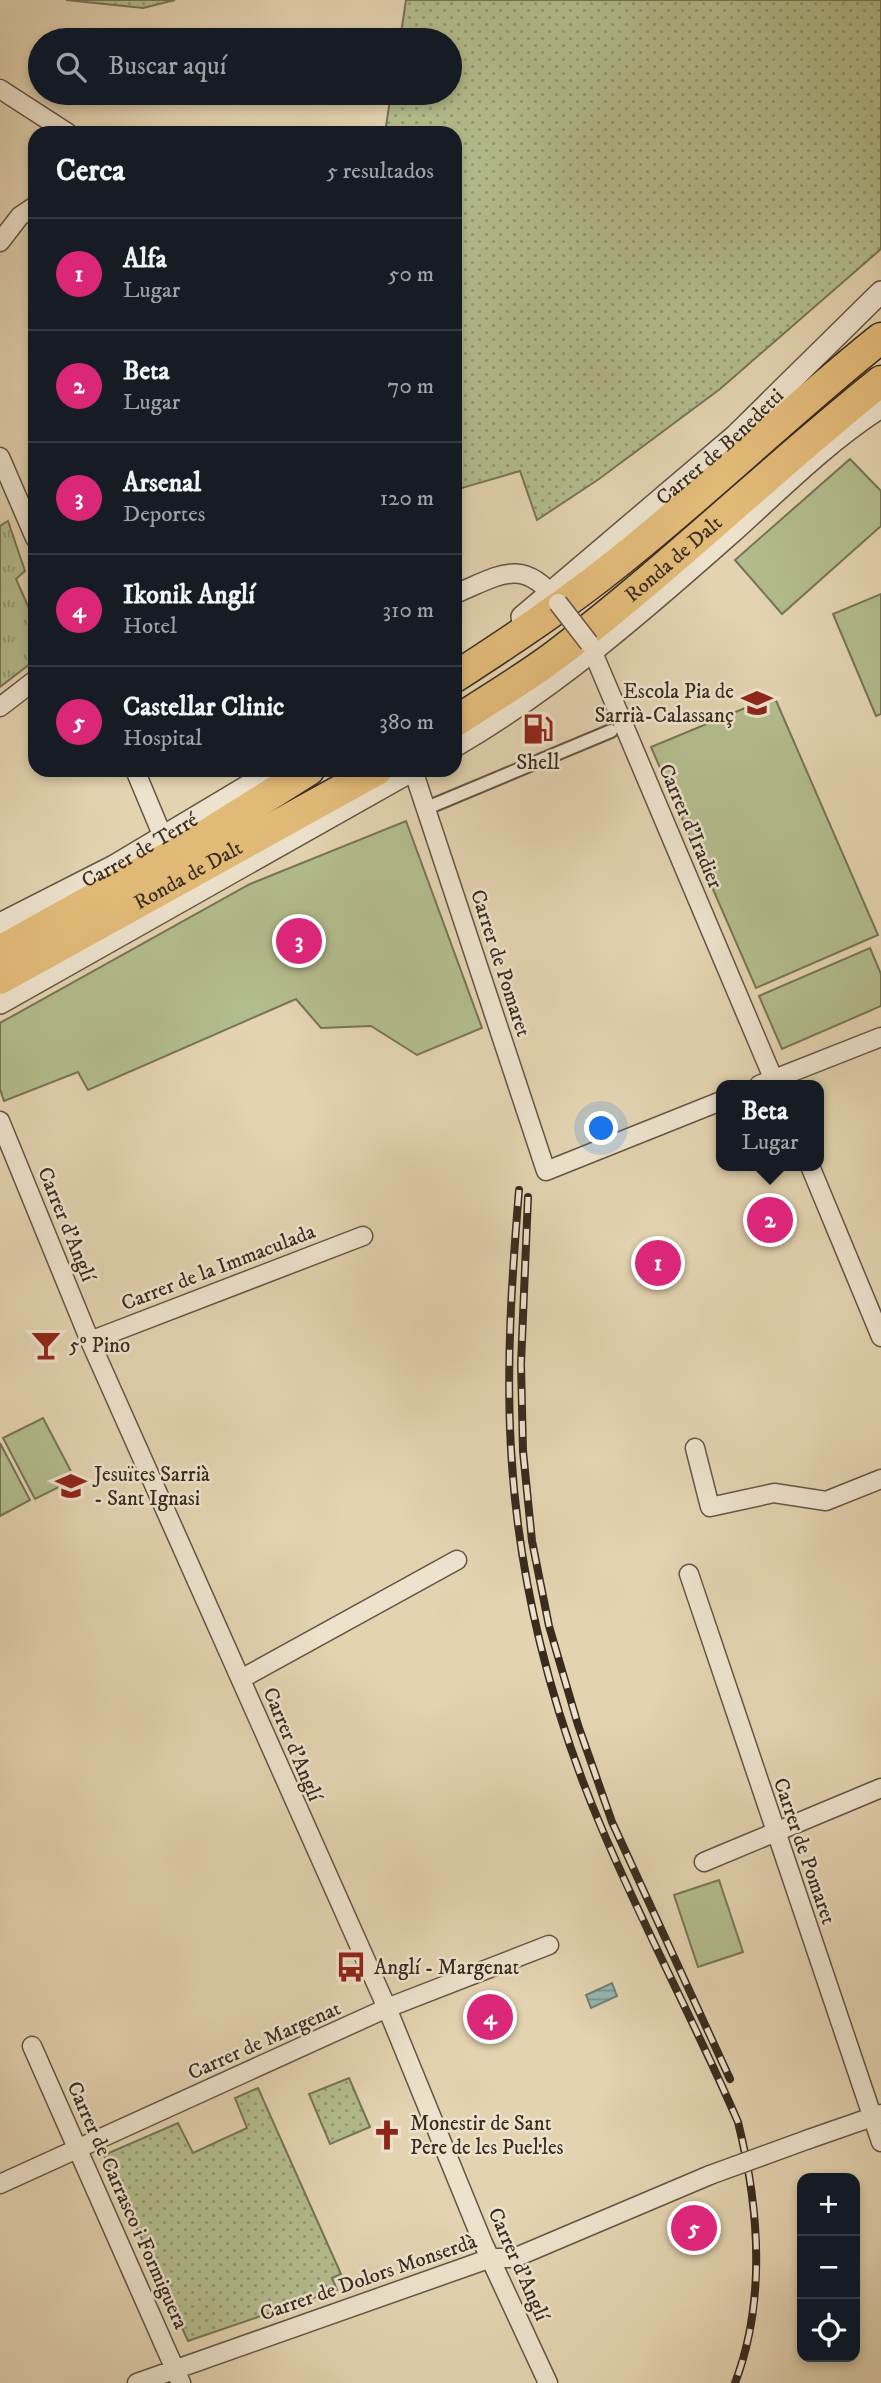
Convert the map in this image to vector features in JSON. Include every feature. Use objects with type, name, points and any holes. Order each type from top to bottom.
[{"type":"highway","points":[[831,377],[881,323]]},
{"type":"highway","name":"Ronda de Dalt","points":[[462,673],[538,624],[622,560],[831,377],[881,338]]},
{"type":"highway","name":"Ronda de Dalt","points":[[462,717],[560,652],[722,517],[795,449],[881,381]]},
{"type":"highway","name":"Ronda de Dalt","points":[[0,951],[190,845],[298,777]]},
{"type":"highway","name":"Ronda de Dalt","points":[[0,979],[364,777]]},
{"type":"street","points":[[0,89],[57,126]]},
{"type":"street","points":[[0,242],[20,216],[28,211]]},
{"type":"street","name":"Carrer de Benedetti","points":[[555,598],[735,436],[881,292]]},
{"type":"street","points":[[462,742],[529,700],[806,466],[881,407]]},
{"type":"street","points":[[0,457],[28,522]]},
{"type":"street","name":"Carrer d'Iradier","points":[[462,591],[513,572],[530,575],[555,598],[592,647],[769,1080]]},
{"type":"street","points":[[462,659],[555,598]]},
{"type":"street","points":[[0,708],[28,686]]},
{"type":"street","points":[[434,805],[611,731]]},
{"type":"street","points":[[138,777],[163,837]]},
{"type":"street","name":"Carrer de Terré","points":[[0,924],[163,837],[263,777]]},
{"type":"street","points":[[0,1003],[401,777]]},
{"type":"street","name":"Carrer de Pomaret","points":[[415,777],[546,1171],[716,1103]]},
{"type":"street","points":[[777,1080],[881,1037]]},
{"type":"street","name":"Carrer d'Anglí","points":[[0,1121],[90,1341],[387,2008],[491,2258],[548,2383]]},
{"type":"street","points":[[812,1171],[878,1325]]},
{"type":"street","name":"Carrer de la Immaculada","points":[[90,1341],[363,1236]]},
{"type":"street","points":[[695,1448],[710,1507],[774,1493],[825,1501],[881,1479]]},
{"type":"street","points":[[240,1679],[457,1560]]},
{"type":"street","name":"Carrer de Pomaret","points":[[690,1574],[775,1835],[877,2116],[881,2141]]},
{"type":"street","points":[[704,1862],[775,1835],[881,1788]]},
{"type":"street","name":"Carrer de Margenat","points":[[0,2184],[387,2008],[549,1945]]},
{"type":"street","name":"Carrer de Carrasco i Formiguera","points":[[32,2046],[80,2148],[179,2377]]},
{"type":"street","name":"Carrer de Dolors Monserdà","points":[[137,2383],[179,2377],[191,2362],[491,2258],[514,2258],[710,2175],[877,2116]]},
{"type":"green space","points":[[66,0],[175,0],[143,8]]},
{"type":"green space","points":[[406,0],[881,0],[881,249],[720,389],[599,479],[537,520],[520,471],[462,488],[462,126],[386,126],[389,105],[462,105],[462,28],[402,28]]},
{"type":"green space","points":[[850,459],[881,491],[881,526],[782,614],[735,560]]},
{"type":"green space","points":[[8,521],[25,571],[16,579],[28,606],[28,665],[0,687],[0,526]]},
{"type":"green space","points":[[881,594],[881,714],[876,716],[833,614]]},
{"type":"green space","points":[[774,696],[878,935],[756,988],[651,747]]},
{"type":"green space","points":[[406,821],[482,1028],[417,1055],[371,1026],[321,1028],[296,999],[88,1090],[78,1072],[4,1101],[0,1089],[0,1023],[250,884]]},
{"type":"green space","points":[[870,948],[881,974],[881,1006],[782,1049],[759,996]]},
{"type":"green space","points":[[43,1418],[75,1479],[35,1499],[3,1438]]},
{"type":"green space","points":[[0,1443],[30,1500],[0,1516]]},
{"type":"green space","points":[[719,1880],[743,1952],[698,1967],[674,1895]]},
{"type":"green space","points":[[349,2078],[370,2127],[330,2144],[309,2094]]},
{"type":"green space","points":[[258,2088],[341,2274],[332,2278],[337,2290],[188,2341],[104,2155],[178,2123],[193,2153],[247,2128],[235,2098]]},
{"type":"water","points":[[612,1983],[617,1996],[591,2008],[586,1995]]},
{"type":"railway","points":[[519,1190],[510,1319],[509,1384],[515,1497],[529,1595],[553,1690],[584,1784],[618,1866],[738,2122],[755,2220],[756,2286],[752,2319],[735,2383]]},
{"type":"railway","points":[[528,1197],[521,1364],[523,1451],[532,1541],[549,1626],[578,1725],[612,1822],[730,2079]]},
{"type":"place","name":"Escola Pia de Sarrià-Calassanç","points":[[757,703]]},
{"type":"place","name":"Shell","points":[[538,729]]},
{"type":"place","name":"Arsenal","points":[[299,941]]},
{"type":"place","name":"Beta","points":[[770,1220]]},
{"type":"place","name":"Alfa","points":[[658,1263]]},
{"type":"place","name":"5º Pino","points":[[46,1345]]},
{"type":"place","name":"Jesuïtes Sarrià - Sant Ignasi","points":[[71,1486]]},
{"type":"place","name":"Anglí - Margenat","points":[[351,1967]]},
{"type":"place","name":"Ikonik Anglí","points":[[490,2017]]},
{"type":"place","name":"Monestir de Sant Pere de les Puel·les","points":[[387,2135]]},
{"type":"place","name":"Castellar Clinic","points":[[694,2228]]}]
